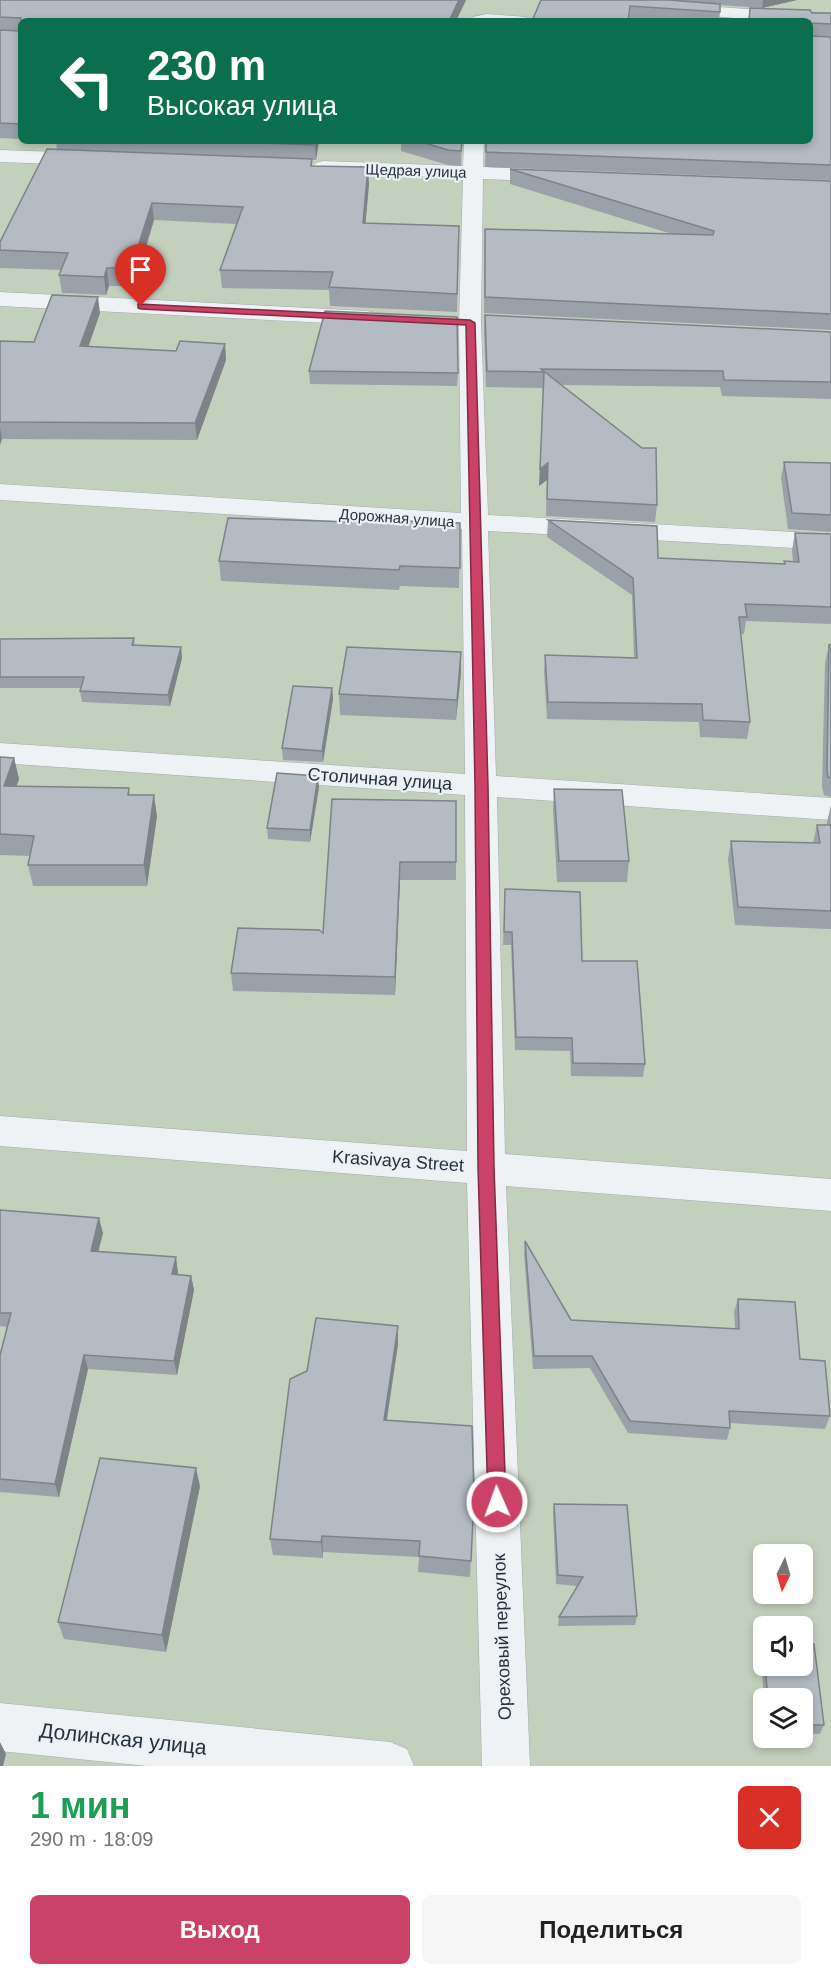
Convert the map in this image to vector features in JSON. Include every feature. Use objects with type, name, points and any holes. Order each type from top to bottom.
[{"type":"street","points":[[659,8],[802,18]]},
{"type":"street","points":[[813,19],[831,20]]},
{"type":"street","points":[[0,156],[107,160]]},
{"type":"street","name":"Щедрая улица","points":[[309,167],[475,157],[570,177]]},
{"type":"street","name":"Ореховый переулок","points":[[475,157],[470,323],[482,786],[486,1167],[506,1766]]},
{"type":"street","points":[[0,299],[388,319]]},
{"type":"street","name":"Дорожная улица","points":[[0,492],[831,542]]},
{"type":"street","name":"Столичная улица","points":[[0,753],[831,809]]},
{"type":"street","name":"Krasivaya Street","points":[[0,1131],[831,1195]]},
{"type":"street","name":"Долинская улица","points":[[0,1727],[390,1766]]},
{"type":"green space","points":[[0,0],[831,0],[831,1766],[0,1766]]},
{"type":"building","points":[[0,0],[459,0],[450,18],[0,17]]},
{"type":"building","points":[[541,0],[669,0],[720,4],[720,12],[630,6],[628,18],[533,18]]},
{"type":"building","points":[[750,8],[810,10],[812,13],[831,13],[831,24],[813,23],[813,18],[749,18]]},
{"type":"building","points":[[0,30],[18,31],[18,124],[0,123]]},
{"type":"building","points":[[813,36],[831,37],[831,165],[486,152],[486,144],[813,144]]},
{"type":"building","points":[[428,144],[462,144],[461,151]]},
{"type":"building","points":[[47,149],[312,159],[311,166],[368,167],[363,223],[459,226],[457,294],[329,287],[333,272],[220,270],[243,207],[152,203],[131,268],[107,268],[104,277],[59,275],[68,253],[0,250],[0,242]]},
{"type":"building","points":[[510,169],[831,181],[831,314],[485,297],[485,229],[713,235],[714,231]]},
{"type":"building","points":[[52,295],[98,297],[80,346],[176,351],[180,341],[225,344],[195,423],[0,422],[0,341],[34,342]]},
{"type":"building","points":[[325,311],[457,317],[458,373],[309,371]]},
{"type":"building","points":[[485,315],[831,332],[831,382],[724,380],[723,371],[541,369],[642,448],[656,448],[657,505],[547,499],[548,463],[540,469],[544,372],[487,371]]},
{"type":"building","points":[[784,462],[831,463],[831,515],[792,513]]},
{"type":"building","points":[[228,518],[460,523],[460,568],[400,566],[399,570],[219,561]]},
{"type":"building","points":[[548,520],[657,526],[658,558],[785,564],[784,561],[799,562],[795,533],[831,534],[831,607],[745,604],[747,617],[739,617],[750,722],[703,720],[702,704],[548,702],[545,655],[637,658],[633,578]]},
{"type":"building","points":[[134,638],[132,645],[181,647],[168,695],[80,691],[84,677],[0,677],[0,639]]},
{"type":"building","points":[[831,644],[831,778],[828,777],[827,769],[829,645]]},
{"type":"building","points":[[347,647],[461,652],[457,700],[339,694]]},
{"type":"building","points":[[293,686],[332,688],[322,751],[282,748]]},
{"type":"building","points":[[0,757],[14,758],[4,786],[129,788],[128,795],[154,795],[144,865],[28,865],[34,836],[0,834]]},
{"type":"building","points":[[277,773],[318,776],[310,830],[267,828]]},
{"type":"building","points":[[554,789],[622,790],[629,861],[559,861]]},
{"type":"building","points":[[332,799],[456,801],[456,862],[400,862],[395,977],[231,973],[238,928],[319,930],[323,933]]},
{"type":"building","points":[[817,825],[831,825],[831,911],[738,907],[731,841],[820,843]]},
{"type":"building","points":[[505,889],[580,892],[582,961],[637,961],[645,1064],[573,1063],[572,1038],[516,1037],[512,932],[504,932]]},
{"type":"building","points":[[0,1210],[99,1218],[91,1251],[176,1257],[172,1274],[191,1276],[174,1361],[84,1355],[55,1484],[0,1479],[0,1355],[11,1313],[0,1313]]},
{"type":"building","points":[[525,1241],[571,1320],[739,1329],[738,1299],[795,1302],[800,1359],[825,1361],[830,1416],[729,1411],[730,1428],[630,1421],[592,1356],[534,1356]]},
{"type":"building","points":[[316,1318],[398,1326],[384,1420],[472,1426],[474,1498],[471,1561],[419,1556],[420,1541],[322,1536],[321,1542],[270,1539],[290,1379],[307,1371]]},
{"type":"building","points":[[100,1458],[196,1468],[162,1635],[58,1622]]},
{"type":"building","points":[[554,1504],[627,1505],[637,1616],[559,1617],[583,1577],[558,1575]]},
{"type":"building","points":[[814,1644],[824,1725],[813,1725],[813,1688],[767,1688],[766,1676],[813,1676]]},
{"type":"route","points":[[141,306],[470,323],[482,786],[486,1167],[497,1502]]}]
